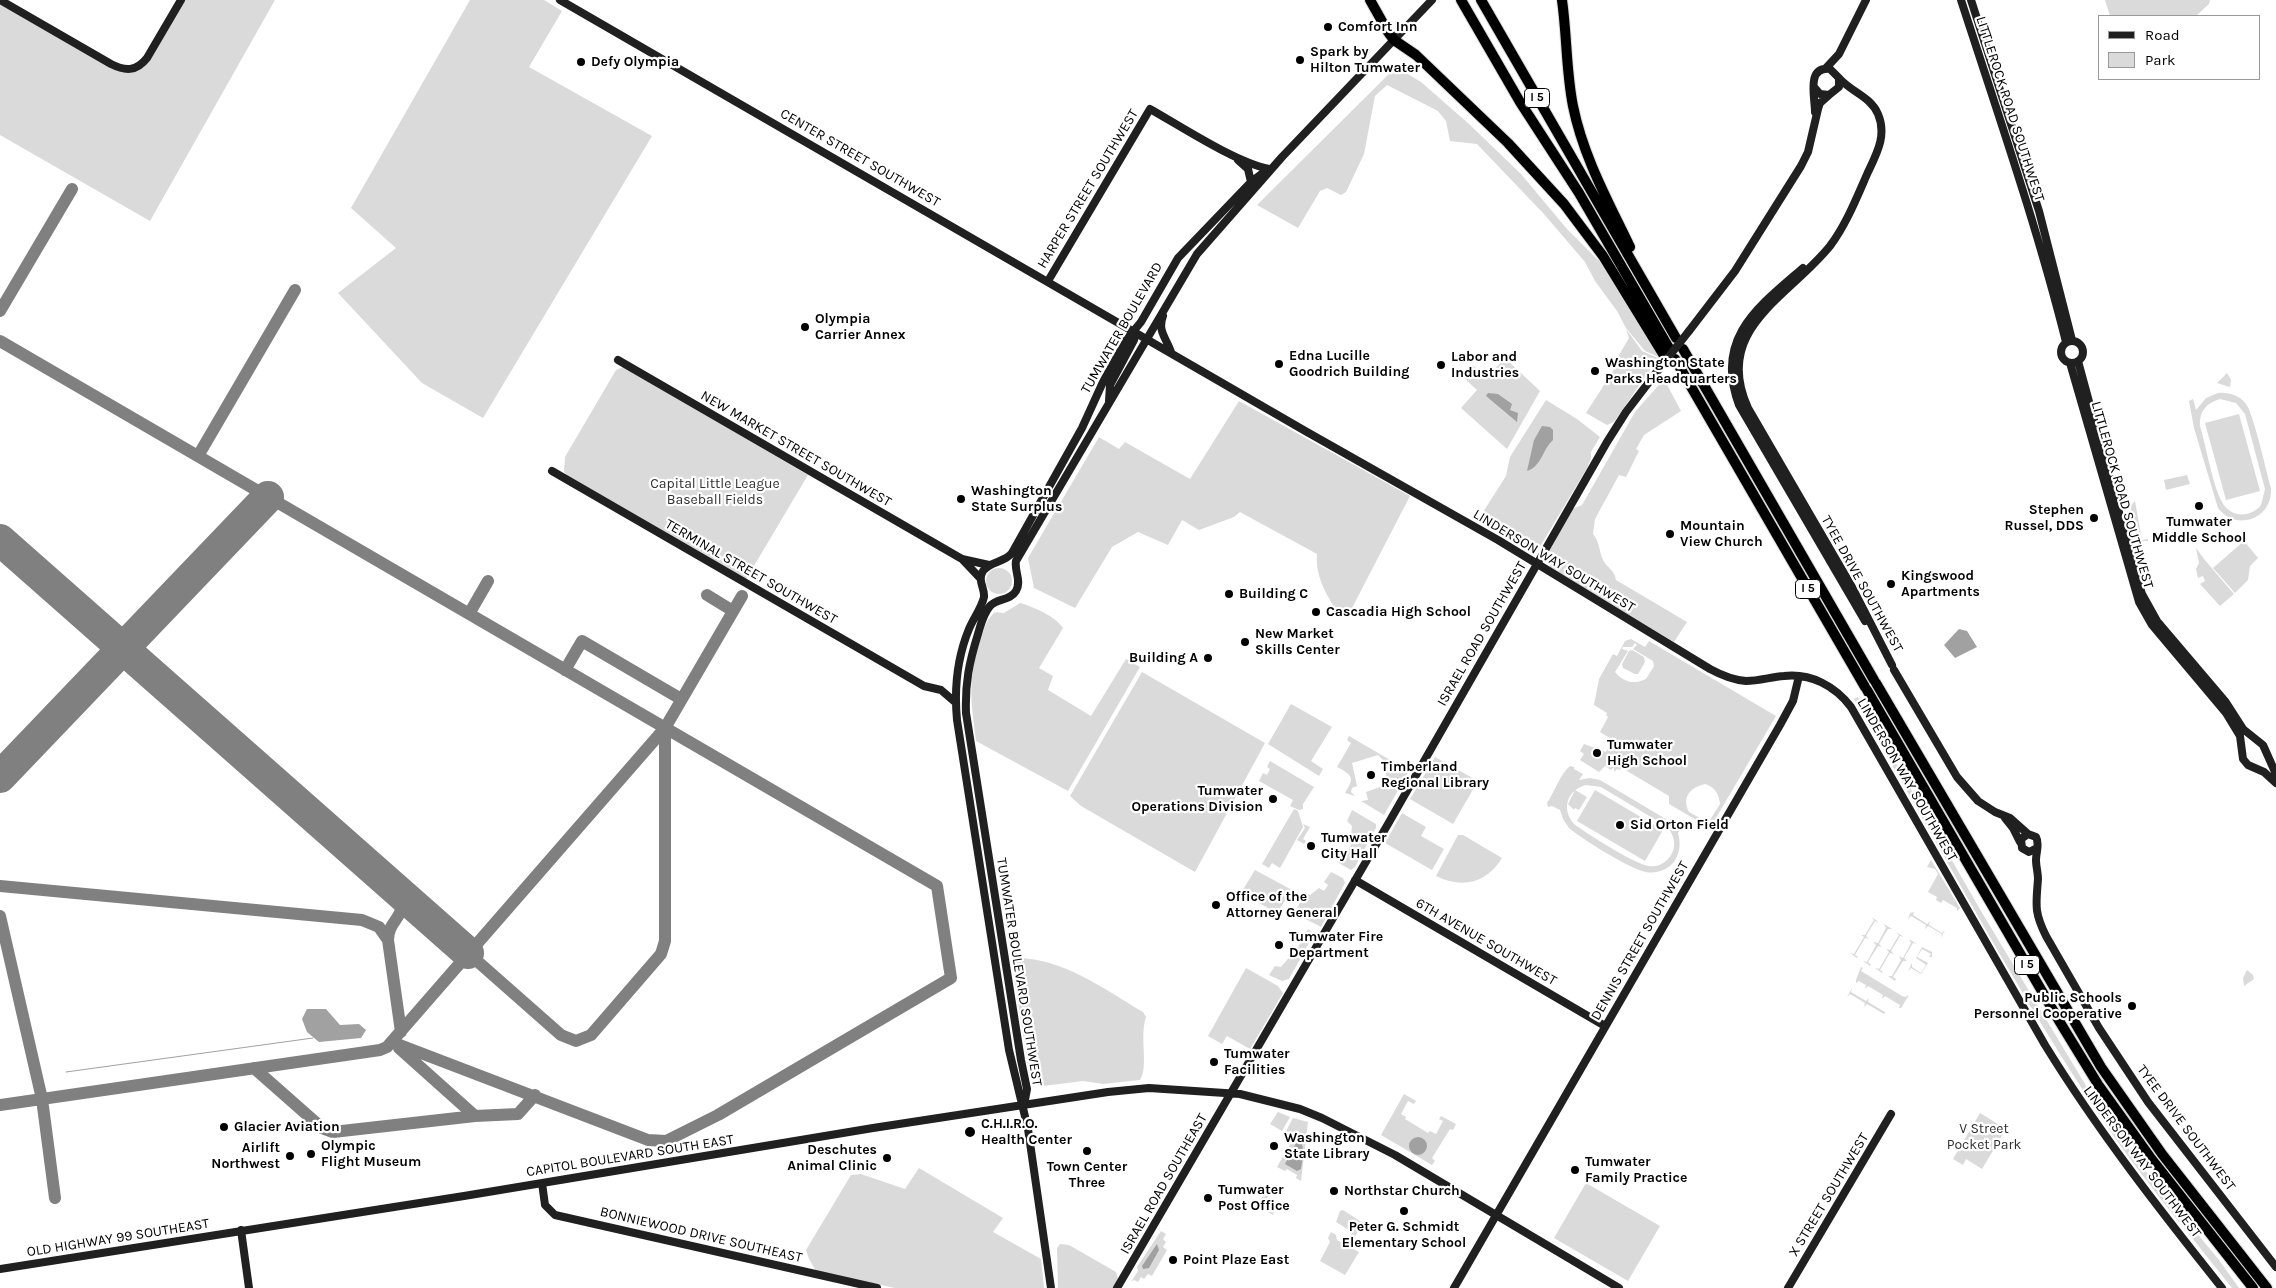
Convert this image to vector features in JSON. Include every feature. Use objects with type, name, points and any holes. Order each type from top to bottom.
[{"type":"highway","points":[[1370,0],[1394,40]]},
{"type":"highway","name":"I 5","points":[[1394,40],[1421,60],[1508,143],[1558,197],[1603,256],[1666,351],[1579,193],[1520,102],[1461,0]]},
{"type":"highway","name":"I 5","points":[[1481,0],[1676,338]]},
{"type":"highway","points":[[1562,0],[1570,91],[1584,148],[1670,328]]},
{"type":"highway","name":"I 5","points":[[1683,349],[2082,1036],[2128,1108],[2268,1288]]},
{"type":"highway","name":"I 5","points":[[1672,362],[1731,463],[1757,501],[2061,1024],[2099,1086],[2150,1157],[2253,1288]]},
{"type":"highway","points":[[2193,1194],[2274,1288]]},
{"type":"highway","points":[[2205,1228],[2244,1288]]},
{"type":"street","points":[[0,0],[111,64],[123,69],[136,68],[147,58],[181,0]]},
{"type":"street","name":"CENTER STREET SOUTHWEST","points":[[560,0],[1147,338]]},
{"type":"street","name":"TUMWATER BOULEVARD","points":[[1016,572],[1016,561],[1197,254],[1282,157],[1432,0]]},
{"type":"street","points":[[1813,85],[1815,75],[1834,60],[1866,0]]},
{"type":"street","name":"LITTLEROCK ROAD SOUTHWEST","points":[[1961,0],[2019,175],[2069,341]]},
{"type":"street","name":"LITTLEROCK ROAD SOUTHWEST","points":[[1971,0],[2039,211],[2069,341]]},
{"type":"street","points":[[1836,91],[1839,64],[1846,38]]},
{"type":"street","points":[[1810,68],[1834,71],[1839,77]]},
{"type":"street","points":[[1805,77],[1820,94],[1829,95],[1836,91],[1848,92],[1865,98]]},
{"type":"street","name":"TYEE DRIVE SOUTHWEST","points":[[1839,77],[1865,98],[1878,115],[1882,139],[1854,202],[1841,225],[1810,262],[1747,320],[1735,343],[1732,369],[1733,387],[1739,405],[1892,665],[1852,587],[1748,408],[1739,384],[1741,352],[1754,322],[1815,264],[1840,232],[1841,225]]},
{"type":"street","name":"ISRAEL ROAD SOUTHWEST","points":[[1813,85],[1815,121]]},
{"type":"street","name":"ISRAEL ROAD SOUTHWEST","points":[[1231,1093],[1626,412],[1736,271],[1801,166],[1808,152],[1820,103],[1829,95]]},
{"type":"street","name":"HARPER STREET SOUTHWEST","points":[[1048,281],[1150,109],[1229,152],[1258,166],[1269,168]]},
{"type":"street","name":"HARPER STREET SOUTHWEST","points":[[1229,152],[1248,169],[1250,182]]},
{"type":"street","name":"TUMWATER BOULEVARD","points":[[1001,562],[1012,554],[1079,435],[1103,382],[1128,339],[1135,332],[1178,258],[1250,182],[1282,157]]},
{"type":"street","points":[[1163,311],[1161,332],[1171,352]]},
{"type":"street","points":[[1109,403],[1110,385],[1134,340],[1135,332]]},
{"type":"street","name":"LINDERSON WAY SOUTHWEST","points":[[1147,338],[1429,500],[1720,674],[1746,681],[1799,676],[1816,680],[1831,688],[1850,707],[2073,1090],[2126,1166],[2222,1288]]},
{"type":"street","name":"LITTLEROCK ROAD SOUTHWEST","points":[[2069,341],[2079,342],[2083,348],[2083,356],[2074,362],[2065,361],[2061,354],[2063,346],[2069,341]]},
{"type":"street","name":"NEW MARKET STREET SOUTHWEST","points":[[618,360],[962,559],[980,578]]},
{"type":"street","name":"LITTLEROCK ROAD SOUTHWEST","points":[[2074,362],[2136,575],[2146,602],[2157,621],[2224,701],[2244,729],[2260,743],[2276,774]]},
{"type":"street","name":"LITTLEROCK ROAD SOUTHWEST","points":[[2074,362],[2139,602],[2152,625],[2226,713],[2240,736],[2241,752],[2245,762],[2265,773],[2276,783]]},
{"type":"street","name":"TERMINAL STREET SOUTHWEST","points":[[552,471],[924,686],[941,690],[955,702]]},
{"type":"street","name":"NEW MARKET STREET SOUTHWEST","points":[[962,559],[989,565]]},
{"type":"street","points":[[1001,562],[1016,572],[1018,582],[1016,591],[1010,597],[1000,600],[983,590],[980,578],[989,565],[1001,562]]},
{"type":"street","name":"TUMWATER BOULEVARD SOUTHWEST","points":[[983,590],[983,600],[972,619],[962,649],[956,678],[955,702],[1009,1050],[1017,1090],[1024,1105]]},
{"type":"street","name":"TUMWATER BOULEVARD SOUTHWEST","points":[[1000,600],[990,606],[981,623],[969,660],[965,684],[966,713],[1020,1060],[1027,1089],[1024,1105]]},
{"type":"street","name":"TYEE DRIVE SOUTHWEST","points":[[1894,670],[1960,782],[1978,801],[2005,818],[2014,828],[2022,848],[2036,862]]},
{"type":"street","name":"DENNIS STREET SOUTHWEST","points":[[1454,1288],[1790,707],[1796,694],[1799,676]]},
{"type":"street","points":[[941,690],[946,688],[956,678]]},
{"type":"street","points":[[2241,752],[2248,742],[2260,743]]},
{"type":"street","points":[[2252,766],[2262,762],[2266,752]]},
{"type":"street","name":"TYEE DRIVE SOUTHWEST","points":[[2005,818],[2014,820],[2028,834],[2036,837],[2038,843],[2036,906],[2040,924],[2099,1028],[2158,1116],[2276,1266]]},
{"type":"street","points":[[2020,842],[2028,834]]},
{"type":"street","points":[[2026,852],[2032,852],[2037,848]]},
{"type":"street","name":"6TH AVENUE SOUTHWEST","points":[[1355,880],[1605,1026]]},
{"type":"street","name":"CAPITOL BOULEVARD SOUTH EAST","points":[[240,1230],[1024,1105],[1149,1088],[1231,1093],[1300,1109],[1335,1123],[1395,1155],[1619,1288]]},
{"type":"street","name":"ISRAEL ROAD SOUTHEAST","points":[[1117,1288],[1231,1093]]},
{"type":"street","points":[[1024,1105],[1051,1288]]},
{"type":"street","name":"X STREET SOUTHWEST","points":[[1788,1288],[1891,1114]]},
{"type":"street","name":"BONNIEWOOD DRIVE SOUTHEAST","points":[[542,1183],[547,1208],[555,1215],[877,1288]]},
{"type":"street","points":[[240,1230],[250,1288]]},
{"type":"street","name":"OLD HIGHWAY 99 SOUTHEAST","points":[[0,1270],[240,1230]]},
{"type":"green space","points":[[0,0],[111,64],[136,68],[181,0],[275,0],[150,221],[0,135]]},
{"type":"green space","points":[[470,0],[544,0],[562,11],[529,67],[652,136],[483,418],[422,383],[338,293],[396,248],[351,208]]},
{"type":"green space","points":[[2105,0],[2210,0],[2209,4],[2197,15],[2110,15]]},
{"type":"green space","points":[[1396,67],[1421,82],[1469,124],[1521,174],[1567,229],[1601,263],[1659,357],[1645,351],[1626,328],[1617,311],[1595,281],[1585,262],[1543,213],[1477,144],[1450,141],[1446,121],[1438,111],[1387,85],[1375,96],[1364,154],[1346,192],[1341,195],[1327,188],[1320,191],[1298,228],[1257,205]]},
{"type":"green space","points":[[1626,329],[1642,351],[1658,358],[1614,422],[1607,425],[1586,413],[1618,363],[1619,355],[1629,338]]},
{"type":"green space","points":[[1505,358],[1540,391],[1507,449],[1461,408],[1477,390],[1463,377],[1474,366],[1487,377]]},
{"type":"green space","name":"Capital Little League Baseball Fields","points":[[623,367],[808,475],[745,581],[570,478],[564,472],[565,457],[616,370]]},
{"type":"green space","points":[[2227,373],[2231,380],[2230,387],[2217,383]]},
{"type":"green space","points":[[1664,379],[1681,411],[1644,435],[1636,449],[1639,451],[1626,477],[1619,475],[1595,519],[1593,534],[1603,560],[1614,574],[1616,580],[1687,622],[1674,642],[1550,567],[1550,549],[1572,509],[1582,505],[1635,412]]},
{"type":"green space","points":[[2218,393],[2230,394],[2237,396],[2243,401],[2249,410],[2271,488],[2270,499],[2266,508],[2252,519],[2234,519],[2218,508],[2194,428],[2189,401],[2193,399],[2196,410],[2206,398]],"holes":[[[2220,399],[2236,403],[2245,414],[2265,489],[2261,505],[2246,514],[2230,511],[2222,502],[2200,426],[2202,412],[2211,403]]]},
{"type":"green space","points":[[1546,400],[1577,419],[1600,437],[1591,452],[1587,468],[1538,550],[1531,552],[1478,520],[1506,476],[1510,457]]},
{"type":"green space","points":[[1239,401],[1410,496],[1352,608],[1340,617],[1320,579],[1317,554],[1240,512],[1234,517],[1199,530],[1182,520],[1168,545],[1138,532],[1112,547],[1075,608],[1034,588],[1028,558],[1099,437],[1119,449],[1125,442],[1190,479]]},
{"type":"green space","points":[[2239,414],[2260,491],[2226,500],[2205,423]]},
{"type":"green space","points":[[2187,475],[2190,484],[2166,490],[2164,480]]},
{"type":"green space","points":[[2135,501],[2142,540],[2148,539],[2148,541],[2142,541],[2130,506]]},
{"type":"green space","points":[[2244,541],[2258,558],[2250,566],[2248,580],[2235,593],[2213,568]]},
{"type":"green space","points":[[2196,548],[2234,594],[2220,606],[2200,584],[2205,581],[2203,576],[2198,578],[2196,569],[2199,563]]},
{"type":"green space","points":[[999,568],[1008,572],[1012,581],[1008,590],[999,594],[990,590],[986,581],[990,572]]},
{"type":"green space","points":[[1020,603],[1050,616],[1063,628],[1039,668],[1053,676],[1048,690],[1091,716],[1126,659],[1140,667],[1068,791],[976,741],[971,689],[974,665],[981,638],[988,621],[995,612],[1004,613]]},
{"type":"green space","points":[[1631,639],[1645,647],[1649,641],[1776,716],[1710,828],[1669,804],[1669,796],[1622,768],[1614,772],[1614,767],[1611,770],[1605,766],[1599,772],[1580,760],[1584,754],[1580,751],[1584,744],[1606,752],[1613,740],[1600,732],[1608,717],[1607,713],[1594,705],[1599,679],[1613,654],[1617,656],[1625,641]],"holes":[[[1635,643],[1637,645],[1633,649],[1653,661],[1654,666],[1646,679],[1629,682],[1615,672],[1628,651],[1622,649],[1623,647],[1632,647]],[[1705,784],[1716,791],[1720,804],[1710,820],[1705,821],[1689,812],[1686,802],[1692,790]]]},
{"type":"green space","points":[[1632,650],[1644,657],[1645,662],[1638,674],[1623,668],[1622,664],[1629,651]]},
{"type":"green space","points":[[1142,672],[1265,743],[1195,872],[1081,806],[1070,796]]},
{"type":"green space","points":[[1858,697],[1981,911],[2094,1099],[2138,1162],[2219,1260],[2239,1288],[2232,1288],[2176,1218],[2122,1147],[2088,1098],[2027,1000],[1969,900],[1854,699]]},
{"type":"green space","points":[[1291,704],[1332,727],[1311,761],[1323,769],[1319,776],[1268,744]]},
{"type":"green space","points":[[1349,736],[1409,771],[1384,815],[1361,801],[1368,800],[1366,792],[1388,784],[1382,759],[1378,755],[1352,763],[1357,786],[1352,788],[1351,792],[1355,796],[1345,793],[1351,778],[1337,767],[1351,743],[1347,740]]},
{"type":"green space","points":[[1435,757],[1478,781],[1453,824],[1410,799]]},
{"type":"green space","points":[[1270,761],[1314,787],[1303,804],[1303,809],[1299,810],[1290,806],[1293,800],[1259,781],[1263,773],[1267,775],[1270,769],[1267,767]]},
{"type":"green space","points":[[1570,766],[1574,767],[1574,769],[1583,774],[1579,780],[1590,778],[1600,780],[1681,828],[1678,833],[1679,852],[1674,862],[1657,872],[1639,870],[1606,853],[1569,828],[1560,810],[1552,806],[1548,807],[1547,803],[1566,769]],"holes":[[[1586,785],[1601,787],[1666,826],[1672,835],[1674,844],[1673,851],[1666,861],[1660,865],[1649,866],[1633,860],[1574,824],[1570,818],[1567,806],[1570,796],[1579,787]]]},
{"type":"green space","points":[[1575,790],[1587,797],[1579,810],[1575,808],[1574,810],[1568,804]]},
{"type":"green space","name":"Sid Orton Field","points":[[1595,790],[1663,830],[1645,861],[1577,821]]},
{"type":"green space","points":[[1294,809],[1298,811],[1303,827],[1280,868],[1272,863],[1269,868],[1262,864]]},
{"type":"green space","points":[[1352,810],[1376,824],[1376,828],[1355,867],[1351,870],[1337,862],[1340,856],[1344,858],[1354,839],[1351,837],[1352,826],[1347,821]]},
{"type":"green space","points":[[1402,813],[1426,827],[1421,836],[1444,849],[1432,870],[1385,843]]},
{"type":"green space","points":[[1303,824],[1310,827],[1303,839],[1306,841],[1304,844],[1297,840],[1305,828]]},
{"type":"green space","points":[[1458,835],[1463,835],[1502,858],[1489,873],[1473,881],[1455,882],[1436,876]]},
{"type":"green space","points":[[1931,860],[1960,908],[1957,911],[1957,908],[1943,900],[1941,903],[1936,900],[1937,897],[1928,892],[1938,874],[1935,869],[1927,867]]},
{"type":"green space","points":[[1255,870],[1292,890],[1277,913],[1241,893]]},
{"type":"green space","points":[[1331,872],[1343,878],[1345,883],[1321,927],[1294,913],[1306,893],[1310,895],[1319,888],[1324,891],[1328,885],[1324,882]]},
{"type":"green space","points":[[1914,912],[1913,915],[1927,924],[1930,921],[1929,925],[1942,933],[1945,930],[1941,938],[1942,934],[1928,926],[1925,929],[1926,925],[1911,916],[1908,919],[1910,913]]},
{"type":"green space","points":[[1871,917],[1879,922],[1875,921],[1866,936],[1869,939],[1865,938],[1855,955],[1857,958],[1850,953],[1854,954],[1864,937],[1861,935],[1865,935],[1874,920]]},
{"type":"green space","points":[[1884,924],[1892,929],[1888,929],[1879,944],[1882,947],[1878,946],[1868,962],[1870,966],[1863,961],[1867,962],[1876,945],[1873,942],[1878,943],[1886,928]]},
{"type":"green space","points":[[1308,929],[1314,934],[1289,979],[1282,981],[1269,975],[1275,966],[1281,967],[1295,953]]},
{"type":"green space","points":[[1896,932],[1904,937],[1900,936],[1891,951],[1894,954],[1890,953],[1880,970],[1882,973],[1875,968],[1879,969],[1889,952],[1886,949],[1890,950],[1899,935]]},
{"type":"green space","points":[[1909,939],[1917,944],[1913,943],[1904,958],[1907,961],[1903,961],[1893,977],[1896,979],[1895,981],[1888,976],[1892,976],[1901,960],[1899,956],[1903,958],[1911,943]]},
{"type":"green space","points":[[1922,947],[1932,952],[1932,957],[1929,957],[1931,954],[1922,949],[1917,957],[1928,963],[1921,974],[1911,968],[1908,971],[1912,963],[1912,967],[1921,973],[1926,965],[1916,958]]},
{"type":"green space","points":[[1017,958],[1051,963],[1067,969],[1083,976],[1143,1012],[1146,1017],[1143,1034],[1144,1067],[1140,1080],[1103,1084],[1083,1081],[1043,1086],[1036,1085],[1029,1073],[1012,963]]},
{"type":"green space","points":[[1861,967],[1863,968],[1861,971],[1902,996],[1909,995],[1901,1008],[1899,1008],[1900,1005],[1885,996],[1882,999],[1883,995],[1868,986],[1865,989],[1866,985],[1859,981],[1856,983]]},
{"type":"green space","points":[[1246,968],[1278,986],[1283,993],[1250,1049],[1227,1036],[1222,1044],[1208,1036]]},
{"type":"green space","points":[[2247,970],[2253,975],[2254,979],[2244,986],[2243,978]]},
{"type":"green space","points":[[1852,988],[1851,992],[1866,1001],[1869,998],[1868,1002],[1885,1012],[1884,1014],[1867,1004],[1864,1007],[1865,1003],[1850,994],[1847,997]]},
{"type":"green space","points":[[1404,1094],[1416,1101],[1414,1104],[1408,1101],[1401,1114],[1406,1117],[1405,1119],[1428,1133],[1430,1131],[1436,1134],[1443,1121],[1439,1119],[1441,1116],[1456,1124],[1453,1130],[1450,1129],[1432,1158],[1435,1161],[1432,1165],[1381,1135]]},
{"type":"green space","points":[[1278,1112],[1290,1117],[1282,1131],[1270,1124]]},
{"type":"green space","name":"V Street Pocket Park","points":[[1980,1113],[2006,1129],[1982,1169],[1966,1159],[1963,1165],[1953,1159]]},
{"type":"green space","points":[[1293,1118],[1308,1122],[1301,1181],[1296,1178],[1297,1175],[1287,1169],[1285,1171],[1277,1167],[1292,1141],[1287,1138],[1288,1133],[1286,1131]]},
{"type":"green space","points":[[919,1168],[1003,1218],[993,1232],[1041,1259],[1044,1288],[895,1288],[816,1271],[806,1250],[851,1175],[861,1174],[905,1189]]},
{"type":"green space","points":[[1586,1183],[1660,1226],[1628,1281],[1554,1238]]},
{"type":"green space","points":[[1266,1191],[1270,1193],[1263,1205],[1274,1212],[1273,1215],[1257,1206]]},
{"type":"green space","points":[[1343,1210],[1363,1223],[1353,1240],[1350,1238],[1352,1232],[1336,1222],[1340,1211]]},
{"type":"green space","points":[[1161,1231],[1166,1234],[1163,1239],[1166,1242],[1163,1247],[1167,1250],[1152,1276],[1148,1274],[1144,1279],[1141,1277],[1138,1282],[1134,1280],[1131,1282],[1138,1271],[1137,1267]]},
{"type":"green space","points":[[1331,1232],[1336,1235],[1337,1240],[1359,1252],[1345,1275],[1320,1261],[1330,1242],[1328,1238]]},
{"type":"green space","points":[[1060,1244],[1069,1245],[1116,1272],[1118,1279],[1114,1288],[1058,1288],[1057,1248]]},
{"type":"shaded area","points":[[1488,393],[1498,394],[1512,404],[1510,410],[1518,413],[1517,422],[1486,396]]},
{"type":"shaded area","points":[[1542,426],[1550,427],[1553,430],[1553,440],[1539,462],[1527,471],[1534,440]]},
{"type":"shaded area","points":[[1959,629],[1967,631],[1977,647],[1955,658],[1944,645]]},
{"type":"shaded area","points":[[307,1009],[326,1009],[340,1025],[359,1024],[366,1030],[361,1038],[319,1042],[307,1032],[302,1019]]},
{"type":"shaded area","points":[[1418,1137],[1424,1140],[1427,1146],[1424,1152],[1418,1155],[1412,1152],[1409,1146],[1412,1140]]},
{"type":"shaded area","points":[[1300,1142],[1303,1148],[1303,1155],[1301,1169],[1297,1171],[1285,1164],[1296,1143]]},
{"type":"shaded area","points":[[1157,1244],[1159,1250],[1149,1268],[1143,1269],[1142,1266]]},
{"type":"waterway","points":[[66,1072],[313,1038]]},
{"type":"taxiway","points":[[0,311],[72,189]]},
{"type":"taxiway","points":[[198,456],[295,290]]},
{"type":"taxiway","points":[[0,341],[937,886],[951,978],[718,1115],[666,1141],[648,1140],[392,1042]]},
{"type":"taxiway","points":[[469,614],[488,581]]},
{"type":"taxiway","points":[[707,595],[733,611]]},
{"type":"taxiway","points":[[0,1105],[380,1050],[387,1047],[665,728],[742,596]]},
{"type":"taxiway","points":[[565,670],[582,641],[681,699]]},
{"type":"taxiway","points":[[468,953],[561,1035],[576,1041],[591,1035],[661,954],[665,941],[665,728]]},
{"type":"taxiway","points":[[0,886],[362,920],[379,927],[388,940]]},
{"type":"taxiway","points":[[396,889],[402,906],[389,932],[388,940],[401,1032]]},
{"type":"taxiway","points":[[0,916],[42,1099],[55,1198]]},
{"type":"taxiway","points":[[399,1048],[475,1116],[518,1114],[535,1095]]},
{"type":"taxiway","points":[[254,1068],[322,1128],[333,1132],[475,1116]]},
{"type":"runway","points":[[0,777],[268,497]]},
{"type":"runway","points":[[0,540],[468,953]]},
{"type":"place","name":"Comfort Inn","points":[[1328,27]]},
{"type":"place","name":"Spark by Hilton Tumwater","points":[[1300,60]]},
{"type":"place","name":"Defy Olympia","points":[[581,62]]},
{"type":"place","name":"Olympia Carrier Annex","points":[[805,327]]},
{"type":"place","name":"Edna Lucille Goodrich Building","points":[[1279,364]]},
{"type":"place","name":"Labor and Industries","points":[[1441,365]]},
{"type":"place","name":"Washington State Parks Headquarters","points":[[1595,371]]},
{"type":"place","name":"Washington State Surplus","points":[[961,499]]},
{"type":"place","name":"Tumwater Middle School","points":[[2199,506]]},
{"type":"place","name":"Stephen Russel, DDS","points":[[2094,518]]},
{"type":"place","name":"Mountain View Church","points":[[1670,534]]},
{"type":"place","name":"Kingswood Apartments","points":[[1891,584]]},
{"type":"place","name":"Building C","points":[[1229,594]]},
{"type":"place","name":"Cascadia High School","points":[[1316,612]]},
{"type":"place","name":"New Market Skills Center","points":[[1245,642]]},
{"type":"place","name":"Building A","points":[[1208,658]]},
{"type":"place","name":"Tumwater High School","points":[[1597,753]]},
{"type":"place","name":"Timberland Regional Library","points":[[1371,775]]},
{"type":"place","name":"Tumwater Operations Division","points":[[1273,799]]},
{"type":"place","name":"Sid Orton Field","points":[[1620,825]]},
{"type":"place","name":"Tumwater City Hall","points":[[1311,846]]},
{"type":"place","name":"Office of the Attorney General","points":[[1216,905]]},
{"type":"place","name":"Tumwater Fire Department","points":[[1279,945]]},
{"type":"place","name":"Public Schools Personnel Cooperative","points":[[2132,1006]]},
{"type":"place","name":"Tumwater Facilities","points":[[1214,1062]]},
{"type":"place","name":"Glacier Aviation","points":[[224,1127]]},
{"type":"place","name":"C.H.I.R.O. Health Center","points":[[970,1132]]},
{"type":"place","name":"Washington State Library","points":[[1274,1146]]},
{"type":"place","name":"Town Center Three","points":[[1087,1151]]},
{"type":"place","name":"Olympic Flight Museum","points":[[311,1154]]},
{"type":"place","name":"Airlift Northwest","points":[[290,1156]]},
{"type":"place","name":"Deschutes Animal Clinic","points":[[887,1158]]},
{"type":"place","name":"Tumwater Family Practice","points":[[1575,1170]]},
{"type":"place","name":"Northstar Church","points":[[1334,1191]]},
{"type":"place","name":"Tumwater Post Office","points":[[1208,1198]]},
{"type":"place","name":"Peter G. Schmidt Elementary School","points":[[1404,1211]]},
{"type":"place","name":"Point Plaze East","points":[[1173,1260]]}]
